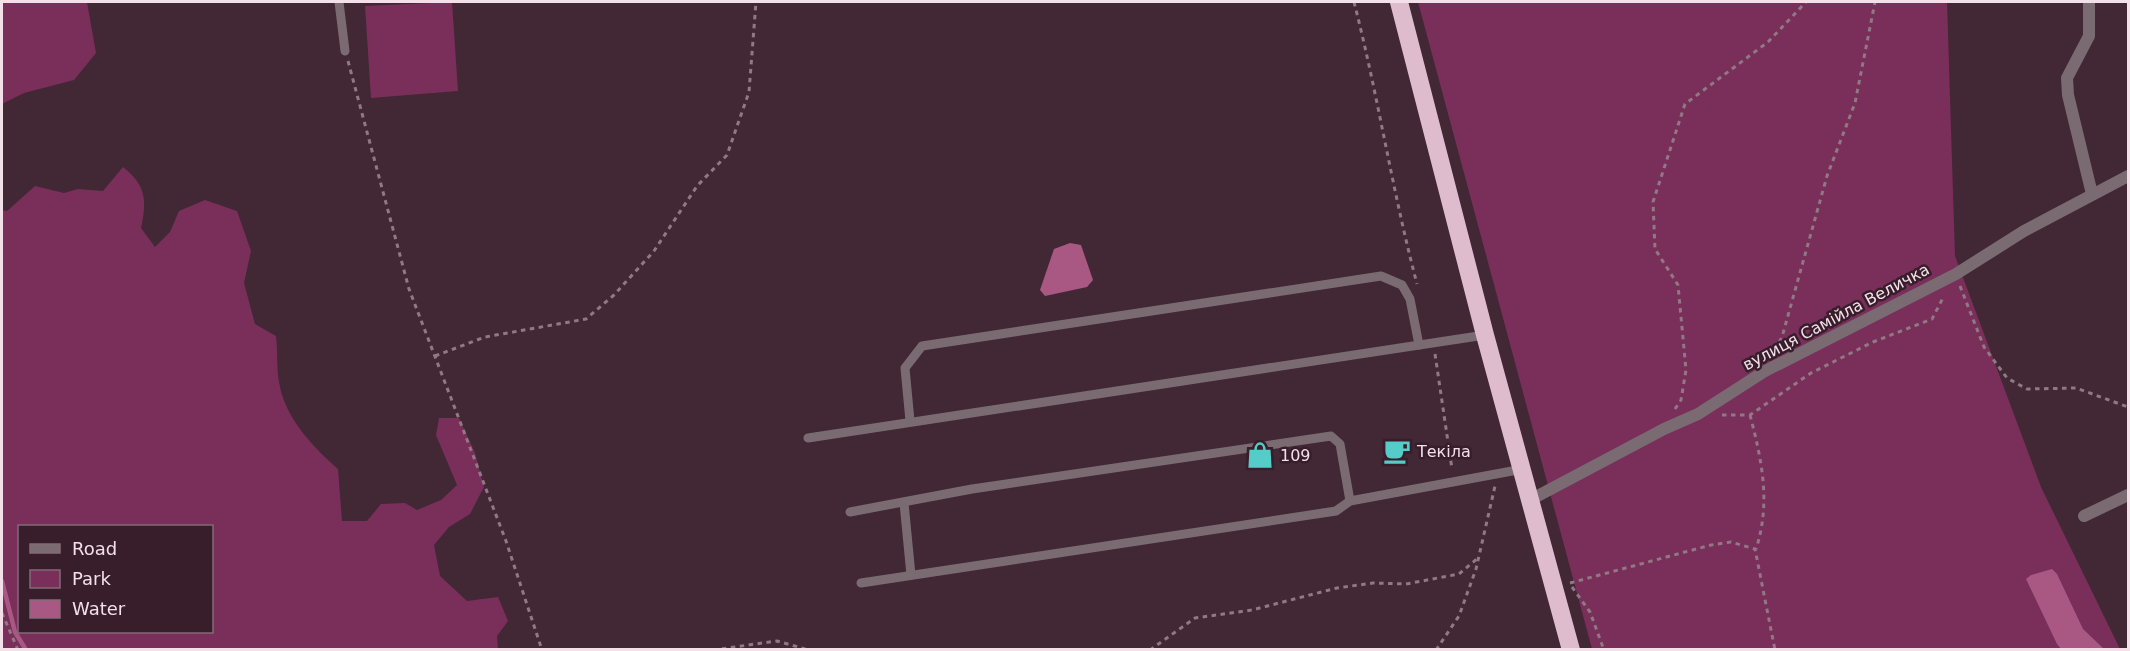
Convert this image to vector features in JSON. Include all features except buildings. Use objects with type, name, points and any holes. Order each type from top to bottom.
[{"type":"highway","points":[[1399,2],[1530,500],[1562,585],[1571,650]]},
{"type":"street","points":[[2089,2],[2089,36],[2067,78],[2068,95],[2092,194]]},
{"type":"street","name":"вулиця Самійла Величка","points":[[1530,500],[1664,429],[1698,414],[1765,371],[1956,274],[2024,231],[2128,176]]},
{"type":"street","points":[[2084,516],[2128,495]]},
{"type":"lane","points":[[339,2],[345,51]]},
{"type":"lane","points":[[910,421],[905,368],[922,346],[1381,276],[1402,285],[1410,298],[1419,345]]},
{"type":"lane","points":[[808,438],[1485,335]]},
{"type":"lane","points":[[850,512],[983,487],[1331,436],[1340,444],[1350,501]]},
{"type":"lane","points":[[861,583],[1336,511],[1350,501],[1523,470]]},
{"type":"lane","points":[[904,503],[911,575]]},
{"type":"path","points":[[435,357],[485,337],[586,319],[614,296],[654,251],[697,186],[728,155],[749,92],[756,2]]},
{"type":"path","points":[[1354,2],[1381,113],[1393,187],[1418,286]]},
{"type":"path","points":[[1664,429],[1681,400],[1686,370],[1678,285],[1655,249],[1653,202],[1684,104],[1768,42],[1806,2]]},
{"type":"path","points":[[1765,371],[1782,337],[1827,176],[1855,103],[1875,2]]},
{"type":"path","points":[[345,51],[409,289],[506,541],[542,650]]},
{"type":"path","points":[[1956,274],[1984,347],[2007,378],[2027,389],[2076,388],[2128,407]]},
{"type":"path","points":[[1698,414],[1750,416],[1810,373],[1873,342],[1932,319],[1956,274]]},
{"type":"path","points":[[1433,343],[1449,436],[1453,483]]},
{"type":"path","points":[[1750,416],[1766,497],[1763,526],[1755,549],[1775,650]]},
{"type":"path","points":[[1436,650],[1459,616],[1478,558],[1498,475]]},
{"type":"path","points":[[1562,585],[1711,545],[1731,542],[1755,549]]},
{"type":"path","points":[[1150,650],[1195,618],[1252,610],[1337,588],[1373,583],[1406,584],[1459,574],[1478,558]]},
{"type":"path","points":[[1562,585],[1590,612],[1604,650]]},
{"type":"path","points":[[2,613],[18,650]]},
{"type":"path","points":[[713,650],[777,641],[808,650]]},
{"type":"green space","points":[[2,2],[87,2],[96,53],[74,80],[24,93],[2,104]]},
{"type":"green space","points":[[452,2],[458,91],[371,98],[365,6]]},
{"type":"green space","points":[[1418,2],[1947,2],[1955,256],[2041,487],[2120,649],[1592,649]]},
{"type":"green space","points":[[123,167],[136,180],[143,194],[144,209],[141,228],[155,247],[170,232],[179,211],[205,200],[237,211],[251,251],[244,283],[255,324],[276,336],[279,381],[284,399],[295,422],[311,443],[338,469],[342,521],[367,521],[381,504],[405,503],[417,510],[441,500],[457,485],[436,435],[439,418],[459,418],[475,453],[484,487],[470,514],[449,527],[434,545],[440,576],[467,601],[498,597],[508,621],[497,636],[498,649],[2,649],[2,210],[7,211],[35,186],[64,193],[78,189],[103,191]]},
{"type":"water","points":[[1070,243],[1081,245],[1093,280],[1087,287],[1045,296],[1040,290],[1054,249]]},
{"type":"water","points":[[2052,569],[2057,574],[2083,629],[2104,649],[2061,649],[2057,644],[2026,579],[2031,575]]},
{"type":"waterway","points":[[2,581],[15,632],[26,650]]},
{"type":"place","name":"Текіла","points":[[1397,451]]},
{"type":"place","name":"109","points":[[1260,455]]}]
